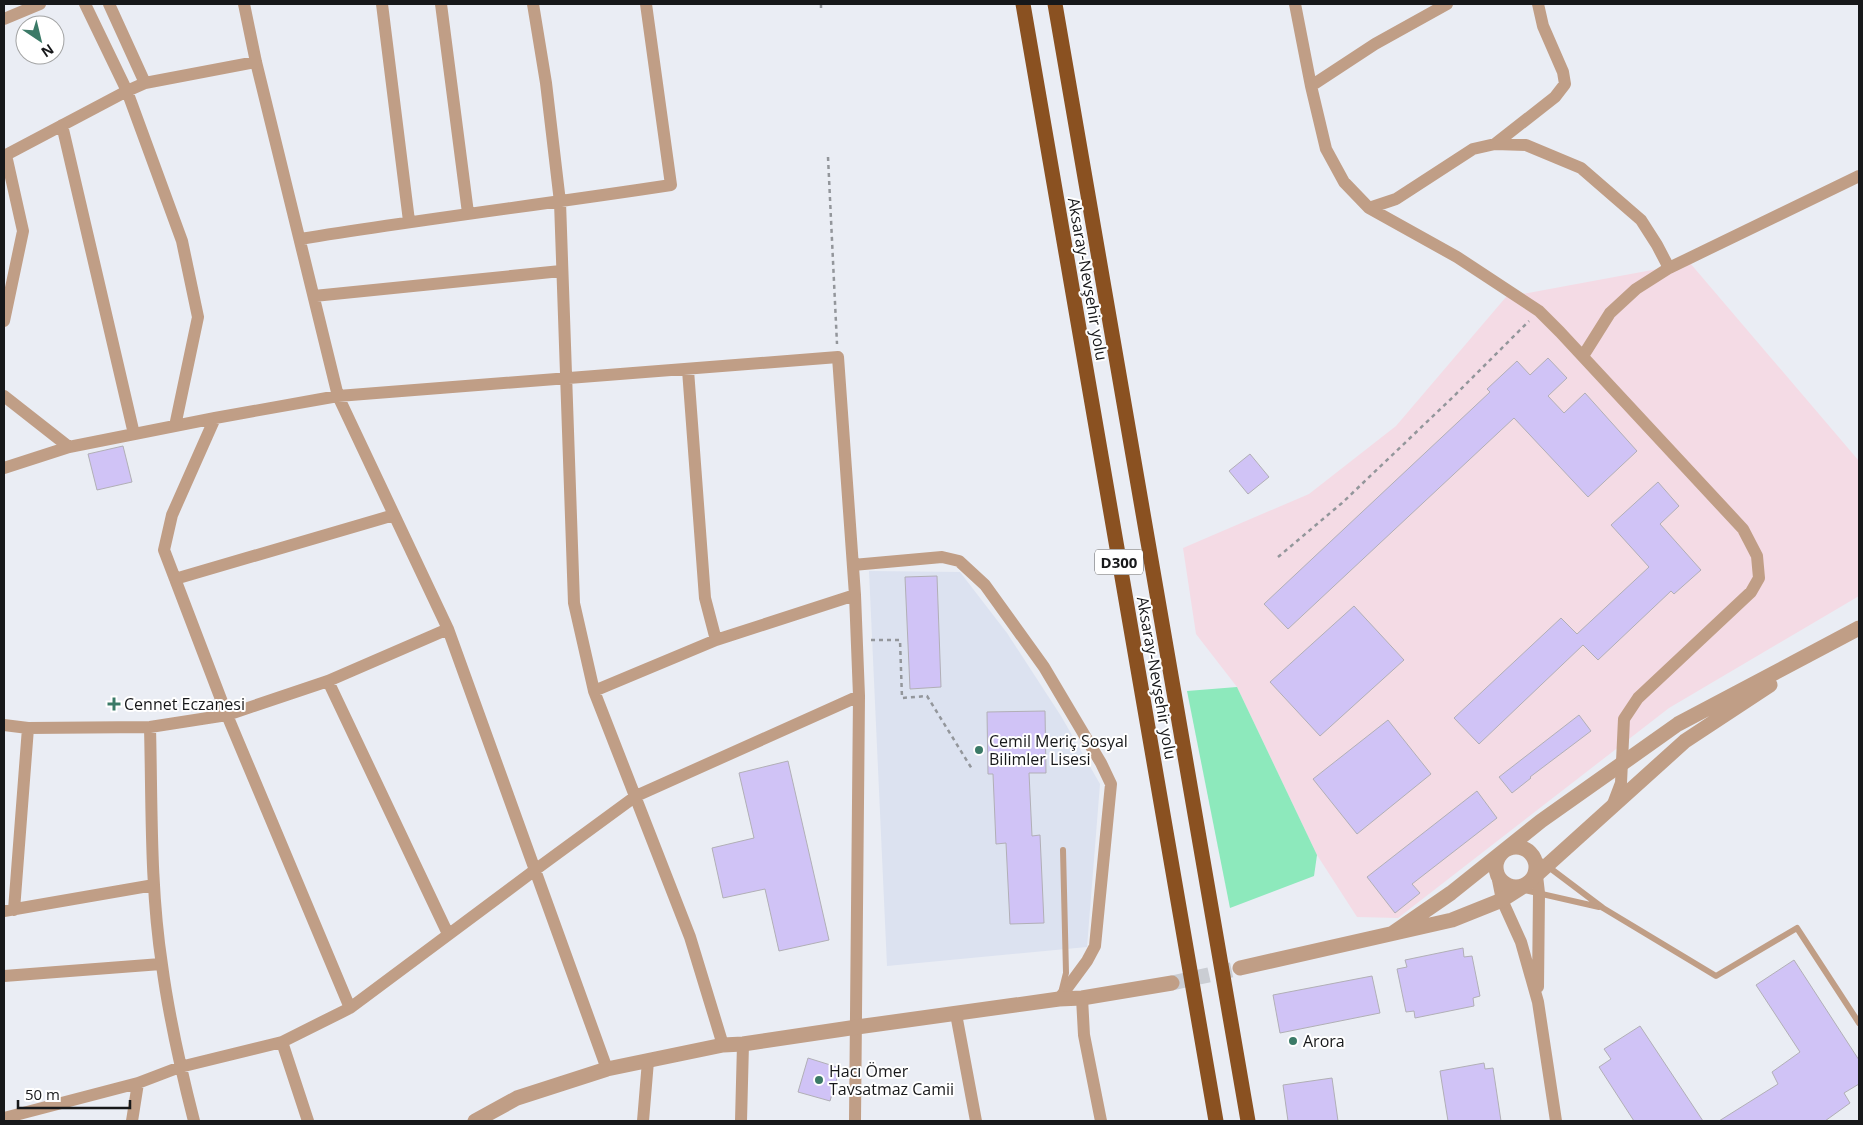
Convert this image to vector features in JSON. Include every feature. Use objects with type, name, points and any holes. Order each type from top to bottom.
[{"type":"highway","name":"Aksaray-Nevşehir yolu","points":[[1022,4],[1216,1121]]},
{"type":"highway","name":"Aksaray-Nevşehir yolu","points":[[1055,4],[1248,1121]]},
{"type":"street","points":[[4,19],[40,4]]},
{"type":"street","points":[[84,4],[127,91],[182,241],[198,317],[175,426]]},
{"type":"street","points":[[108,4],[145,83]]},
{"type":"street","points":[[244,4],[256,62],[338,396],[448,629],[607,1069]]},
{"type":"street","points":[[382,4],[409,221]]},
{"type":"street","points":[[441,4],[468,213]]},
{"type":"street","points":[[533,4],[546,83],[560,202],[574,603],[594,691],[690,937],[723,1045]]},
{"type":"street","points":[[300,239],[409,221],[560,202],[671,185],[646,4]]},
{"type":"street","points":[[1295,4],[1326,149],[1344,182],[1370,208],[1457,257],[1538,311],[1583,356],[1743,529],[1757,556],[1759,578],[1751,592],[1638,698],[1624,719],[1621,784],[1613,804]]},
{"type":"street","points":[[1311,86],[1375,44],[1447,4]]},
{"type":"street","points":[[1495,144],[1555,97],[1565,84],[1563,72],[1543,26],[1538,4]]},
{"type":"street","points":[[4,321],[23,231],[5,156],[145,83],[256,62]]},
{"type":"street","points":[[62,125],[134,434]]},
{"type":"street","points":[[1370,208],[1396,199],[1473,149],[1495,144],[1526,145],[1581,168],[1641,220],[1670,268]]},
{"type":"street","points":[[1583,356],[1610,314],[1636,289],[1670,268],[1859,176]]},
{"type":"street","points":[[314,296],[561,271]]},
{"type":"street","points":[[4,468],[69,446],[338,396],[838,358],[855,595],[858,696],[855,1121]]},
{"type":"street","points":[[688,370],[705,598],[716,640]]},
{"type":"street","points":[[4,396],[69,446]]},
{"type":"street","points":[[215,418],[172,515],[164,550],[227,715],[350,1008]]},
{"type":"street","points":[[175,579],[394,515]]},
{"type":"street","points":[[853,566],[942,557],[959,560],[985,585],[1044,667],[1101,763],[1111,784],[1095,946],[1087,961],[1059,999]]},
{"type":"street","points":[[594,691],[716,640],[855,595]]},
{"type":"street","points":[[1393,933],[1451,893],[1541,820],[1678,724],[1859,628]]},
{"type":"street","points":[[4,725],[28,728],[150,727],[227,715],[328,680],[448,629]]},
{"type":"street","points":[[1240,968],[1452,920],[1502,900],[1685,741],[1842,638]]},
{"type":"street","points":[[328,680],[448,934]]},
{"type":"street","points":[[4,1118],[138,1083],[180,1067],[282,1042],[350,1008],[636,796],[858,696]]},
{"type":"street","points":[[150,727],[154,885],[162,964],[180,1067],[194,1121]]},
{"type":"street","points":[[28,728],[9,910],[154,885]]},
{"type":"street","points":[[1538,1002],[1539,893],[1518,847],[1504,850],[1496,862],[1497,876],[1502,900],[1521,942],[1538,1002],[1556,1121]]},
{"type":"street","points":[[1497,876],[1501,881],[1530,875]]},
{"type":"street","points":[[4,976],[162,964]]},
{"type":"street","points":[[475,1121],[516,1098],[607,1069],[723,1045],[743,1044],[1059,999],[1082,998],[1172,983]]},
{"type":"street","points":[[1082,998],[1084,1035],[1101,1121]]},
{"type":"street","points":[[956,1014],[976,1121]]},
{"type":"street","points":[[282,1042],[308,1121]]},
{"type":"street","points":[[741,1121],[743,1044]]},
{"type":"street","points":[[643,1121],[648,1061]]},
{"type":"street","points":[[132,1121],[138,1083]]},
{"type":"lane","points":[[1059,999],[1066,973],[1063,850]]},
{"type":"lane","points":[[1530,875],[1539,893],[1603,908]]},
{"type":"lane","points":[[1530,875],[1603,908],[1716,976],[1797,928],[1859,1023]]},
{"type":"path","points":[[821,4],[821,12]]},
{"type":"path","points":[[828,157],[838,358]]},
{"type":"path","points":[[1278,557],[1342,503],[1454,396],[1538,311]]},
{"type":"path","points":[[856,639],[900,640],[902,698],[927,696],[972,769]]},
{"type":"shaded area","points":[[1690,263],[1859,461],[1859,596],[1669,708],[1398,918],[1357,917],[1317,855],[1237,687],[1196,634],[1183,548],[1309,494],[1396,426],[1506,297]]},
{"type":"shaded area","name":"Cemil Meriç Sosyal Bilimler Lisesi","points":[[869,571],[960,572],[1007,633],[1061,716],[1100,784],[1087,947],[887,966]]},
{"type":"green space","points":[[1237,687],[1317,855],[1314,876],[1230,908],[1187,691]]},
{"type":"building","points":[[1548,358],[1567,378],[1548,396],[1564,413],[1585,393],[1637,451],[1588,497],[1514,418],[1288,629],[1264,604],[1490,392],[1487,389],[1517,361],[1530,375]]},
{"type":"building","points":[[123,446],[132,482],[97,490],[88,454]]},
{"type":"building","points":[[1250,454],[1269,477],[1248,494],[1229,471]]},
{"type":"building","points":[[1658,482],[1679,506],[1660,524],[1701,570],[1674,594],[1671,591],[1598,660],[1583,645],[1479,744],[1454,718],[1561,618],[1577,634],[1649,567],[1611,525]]},
{"type":"building","points":[[937,576],[941,687],[910,689],[905,577]]},
{"type":"building","points":[[1354,606],[1404,660],[1320,736],[1270,682]]},
{"type":"building","points":[[1045,711],[1046,773],[1029,773],[1032,836],[1040,835],[1044,923],[1010,924],[1006,843],[996,844],[993,774],[988,774],[987,712]]},
{"type":"building","points":[[1579,715],[1591,731],[1512,793],[1499,777]]},
{"type":"building","points":[[1388,720],[1431,774],[1357,834],[1313,779]]},
{"type":"building","points":[[788,761],[829,940],[779,951],[765,889],[723,898],[712,848],[754,838],[739,773]]},
{"type":"building","points":[[1477,791],[1497,818],[1412,884],[1420,893],[1395,913],[1367,877]]},
{"type":"building","points":[[1463,948],[1464,957],[1472,956],[1480,996],[1473,998],[1474,1006],[1415,1018],[1414,1011],[1406,1012],[1397,969],[1407,967],[1405,960]]},
{"type":"building","points":[[1794,960],[1859,1060],[1859,1084],[1844,1093],[1850,1103],[1825,1121],[1719,1121],[1778,1084],[1772,1072],[1800,1052],[1756,985]]},
{"type":"building","points":[[1372,976],[1380,1013],[1280,1033],[1273,995]]},
{"type":"building","points":[[1640,1026],[1703,1121],[1634,1121],[1599,1067],[1611,1059],[1604,1049]]},
{"type":"building","name":"Hacı Ömer Tavsatmaz Camii","points":[[808,1058],[840,1068],[830,1101],[798,1092]]},
{"type":"building","points":[[1484,1063],[1485,1069],[1493,1068],[1501,1121],[1448,1121],[1440,1071]]},
{"type":"building","points":[[1332,1078],[1338,1121],[1288,1121],[1283,1085]]},
{"type":"tunnel","points":[[1172,983],[1240,968]]},
{"type":"place","name":"Cennet Eczanesi","points":[[114,704]]},
{"type":"place","name":"Cemil Meriç Sosyal Bilimler Lisesi","points":[[979,750]]},
{"type":"place","name":"Arora","points":[[1293,1041]]},
{"type":"place","name":"Hacı Ömer Tavsatmaz Camii","points":[[819,1080]]}]
